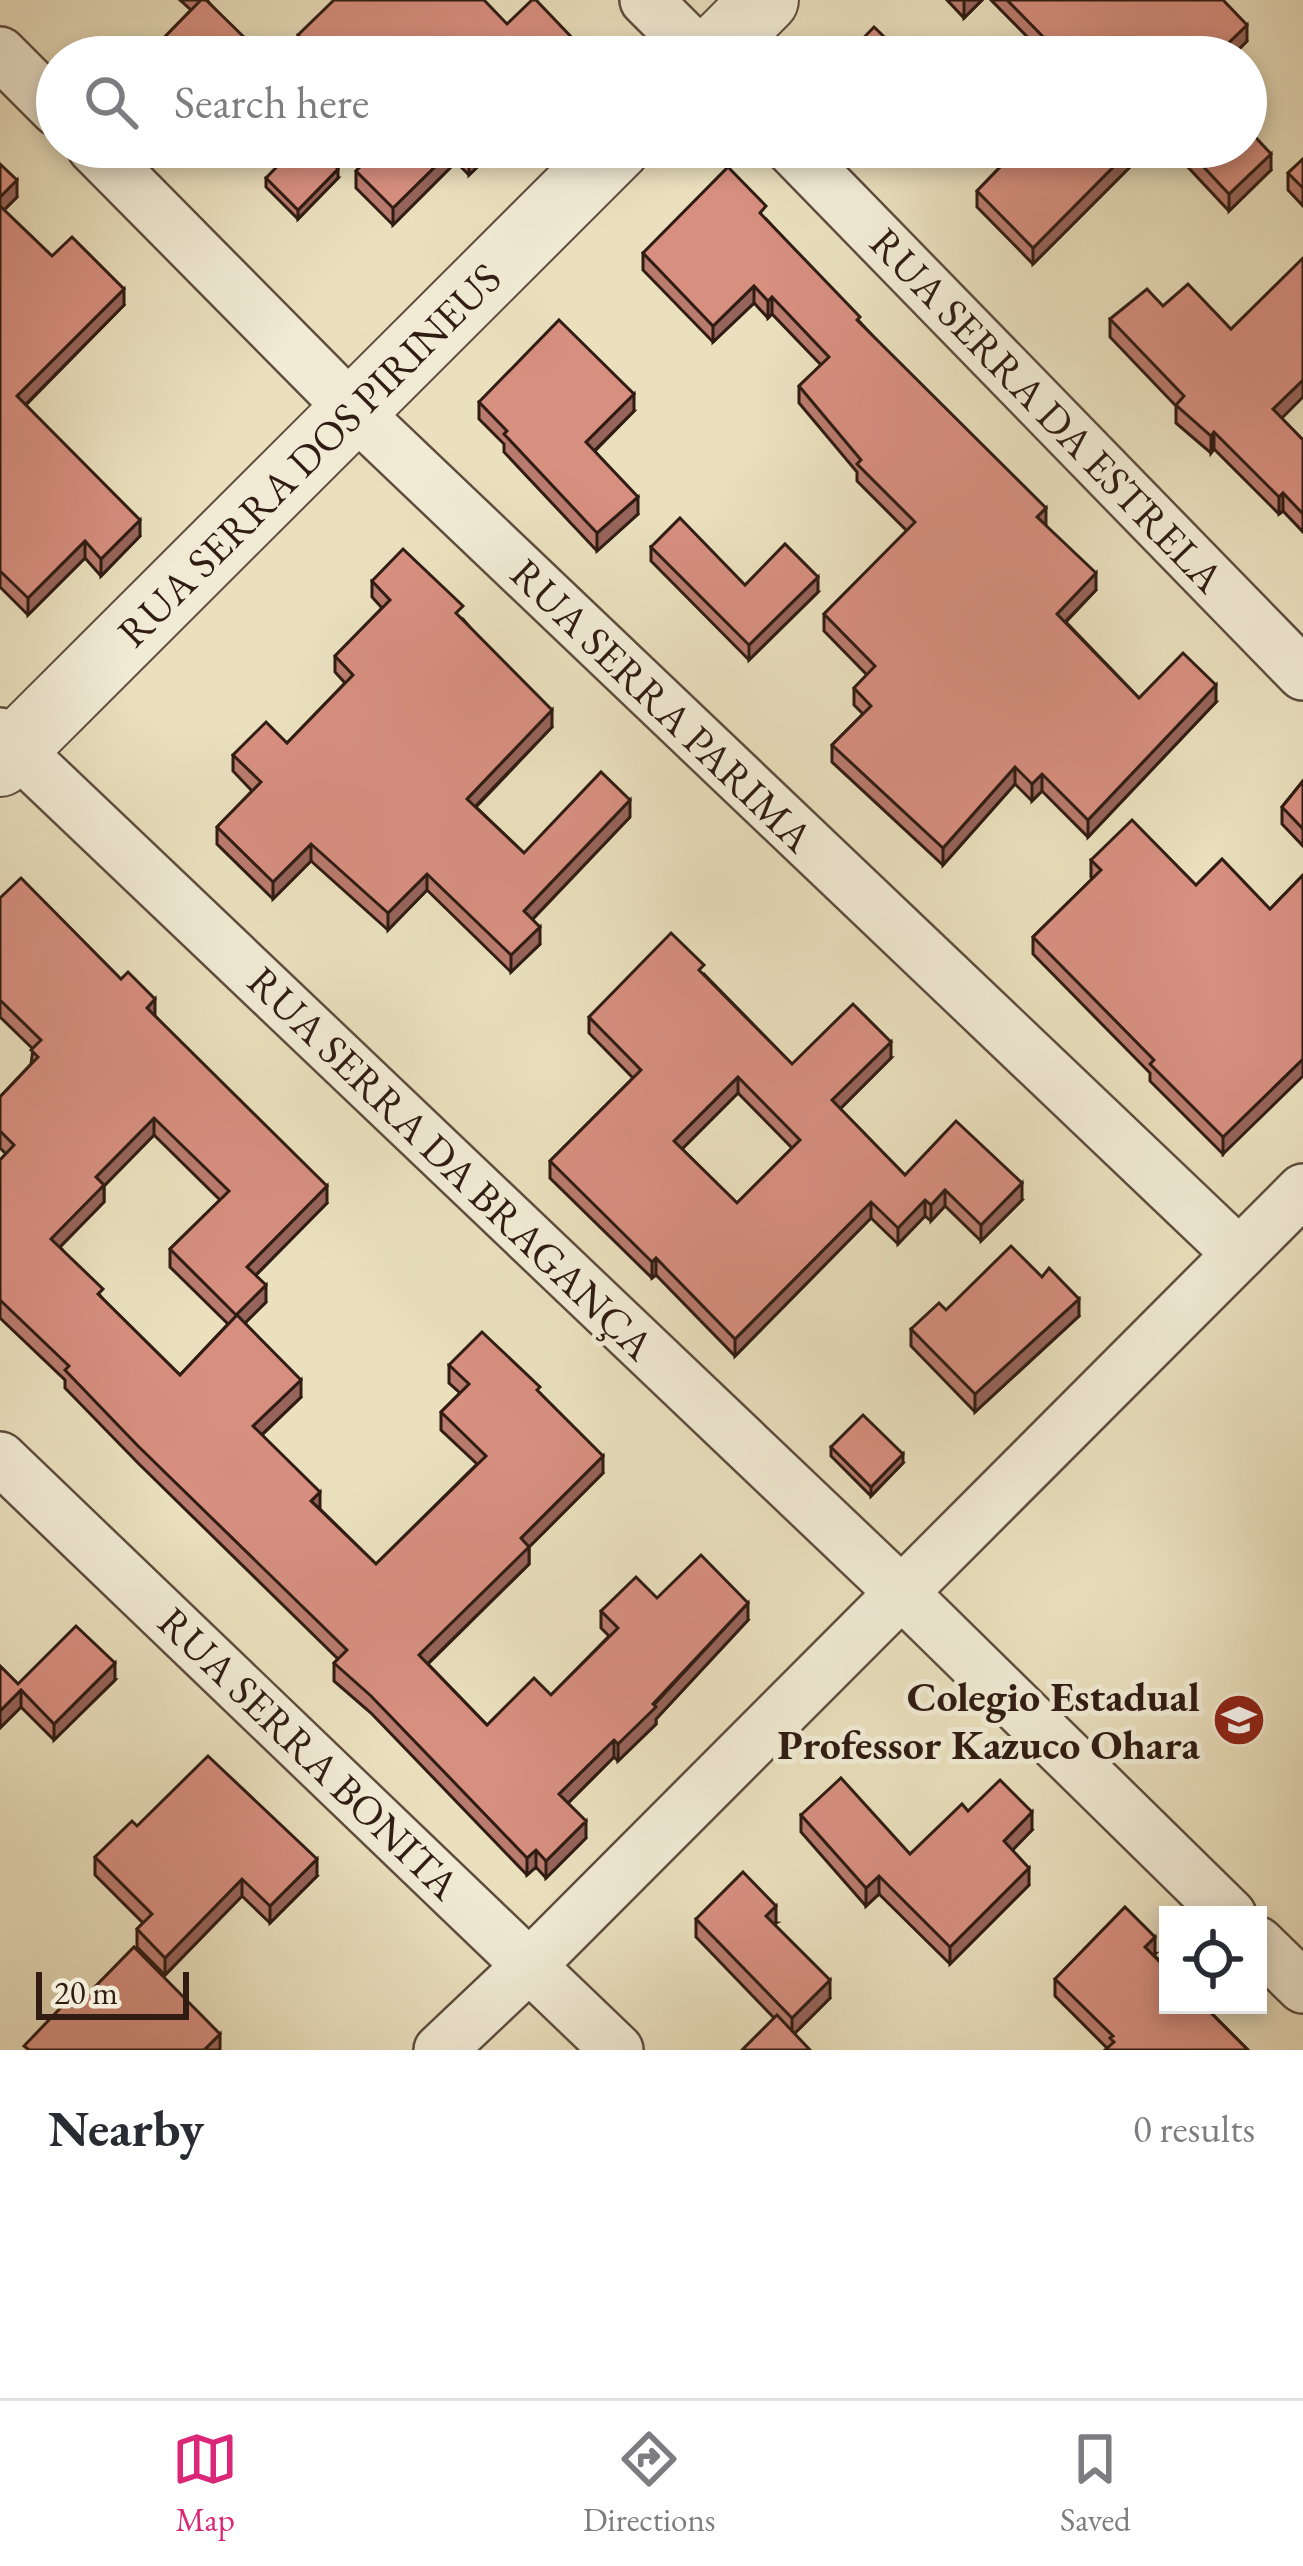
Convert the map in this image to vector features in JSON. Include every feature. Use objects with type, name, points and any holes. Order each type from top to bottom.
[{"type":"street","points":[[646,0],[683,36]]},
{"type":"street","points":[[727,36],[765,0]]},
{"type":"street","points":[[0,52],[36,89]]},
{"type":"street","name":"RUA SERRA PARIMA","points":[[114,168],[353,410],[1239,1254]]},
{"type":"street","name":"RUA SERRA DOS PIRINEUS","points":[[5,748],[596,168]]},
{"type":"street","name":"RUA SERRA DA ESTRELA","points":[[810,168],[1303,674]]},
{"type":"street","name":"RUA SERRA DA BRAGANÇA","points":[[5,748],[902,1592],[1220,1906]]},
{"type":"street","points":[[440,2050],[1303,1190]]},
{"type":"street","name":"RUA SERRA BONITA","points":[[0,1459],[617,2050]]},
{"type":"street","points":[[1267,1952],[1303,1987]]},
{"type":"building","points":[[206,0],[243,36],[166,36]]},
{"type":"building","points":[[334,0],[484,0],[507,24],[536,0],[570,36],[299,36]]},
{"type":"building","points":[[1007,0],[1223,0],[1247,25],[1236,36],[1042,36]]},
{"type":"building","points":[[1303,159],[1303,188],[1288,173]]},
{"type":"building","points":[[0,164],[17,180],[0,197]]},
{"type":"building","points":[[276,168],[338,169],[298,210],[266,178]]},
{"type":"building","points":[[359,168],[434,168],[393,208],[356,171]]},
{"type":"building","points":[[729,168],[766,206],[760,213],[860,317],[857,320],[1046,508],[1037,517],[1096,573],[1057,614],[1139,698],[1183,653],[1216,685],[1088,820],[1042,774],[1032,784],[1015,767],[943,848],[832,745],[871,706],[854,688],[875,666],[824,614],[915,522],[857,464],[861,460],[799,386],[829,357],[772,297],[768,301],[754,286],[713,326],[643,253]]},
{"type":"building","points":[[999,168],[1112,168],[1033,248],[977,191]]},
{"type":"building","points":[[1205,168],[1256,168],[1229,194]]},
{"type":"building","points":[[0,206],[52,256],[72,237],[124,289],[17,396],[140,520],[101,559],[85,541],[28,598],[0,571]]},
{"type":"building","points":[[1303,258],[1303,380],[1273,409],[1303,440],[1303,514],[1283,493],[1279,497],[1214,432],[1211,436],[1176,405],[1184,396],[1110,319],[1147,289],[1163,306],[1188,284],[1231,329]]},
{"type":"building","points":[[559,320],[634,394],[586,442],[638,497],[597,533],[479,402]]},
{"type":"building","points":[[680,518],[745,585],[785,544],[818,577],[749,645],[651,547]]},
{"type":"building","points":[[403,549],[463,606],[456,613],[552,710],[467,799],[524,853],[601,772],[630,800],[524,911],[540,927],[511,955],[427,874],[388,913],[311,844],[273,882],[217,827],[261,782],[233,755],[266,722],[287,743],[353,675],[335,656],[390,600],[372,581]]},
{"type":"building","points":[[1303,781],[1303,829],[1282,807]]},
{"type":"building","points":[[1132,820],[1196,885],[1222,859],[1270,909],[1303,875],[1303,1059],[1223,1137],[1033,937],[1101,870],[1091,860]]},
{"type":"building","points":[[21,878],[121,979],[128,972],[155,999],[147,1008],[327,1186],[247,1267],[266,1285],[236,1315],[170,1249],[229,1191],[154,1118],[96,1177],[104,1185],[51,1239],[103,1289],[98,1294],[180,1375],[237,1315],[301,1380],[253,1426],[320,1492],[311,1501],[376,1564],[486,1456],[441,1412],[469,1384],[449,1365],[482,1332],[603,1456],[521,1538],[529,1547],[419,1655],[487,1725],[534,1678],[551,1695],[618,1628],[601,1611],[636,1577],[657,1598],[701,1555],[748,1603],[653,1704],[656,1707],[559,1794],[586,1821],[546,1861],[536,1850],[527,1858],[334,1663],[347,1650],[138,1446],[65,1370],[69,1366],[0,1300],[0,1160],[14,1145],[0,1131],[0,1097],[38,1057],[31,1050],[41,1040],[0,1000],[0,898]]},
{"type":"building","points":[[671,933],[704,965],[699,970],[792,1064],[853,1004],[891,1042],[832,1100],[905,1175],[956,1121],[1022,1183],[981,1225],[945,1190],[931,1205],[925,1200],[898,1228],[871,1202],[735,1339],[550,1161],[641,1070],[589,1017]],"holes":[[[738,1077],[800,1140],[737,1203],[674,1141]]]},
{"type":"building","points":[[1011,1246],[1042,1277],[1049,1268],[1079,1299],[975,1394],[911,1329],[939,1303],[946,1310]]},
{"type":"building","points":[[863,1415],[903,1454],[871,1487],[831,1447]]},
{"type":"building","points":[[76,1626],[115,1663],[54,1724],[21,1690],[0,1711],[0,1666],[18,1684]]},
{"type":"building","points":[[208,1756],[317,1859],[270,1906],[242,1879],[165,1958],[137,1929],[152,1914],[95,1857],[132,1821],[137,1826]]},
{"type":"building","points":[[841,1778],[910,1854],[962,1804],[968,1811],[1000,1780],[1032,1812],[1004,1841],[1029,1868],[950,1947],[879,1876],[866,1888],[801,1815]]},
{"type":"building","points":[[743,1872],[776,1906],[766,1916],[830,1980],[792,2018],[696,1919]]},
{"type":"building","points":[[1125,1907],[1155,1937],[1145,1947],[1159,1961],[1159,2014],[1212,2014],[1248,2050],[1105,2050],[1114,2042],[1113,2036],[1055,1979]]},
{"type":"building","points":[[134,1947],[220,2034],[204,2050],[29,2050],[24,2046],[72,1996],[79,2003]]},
{"type":"building","points":[[777,2015],[810,2050],[742,2050]]},
{"type":"place","name":"Colegio Estadual Professor Kazuco Ohara","points":[[1239,1720]]}]
